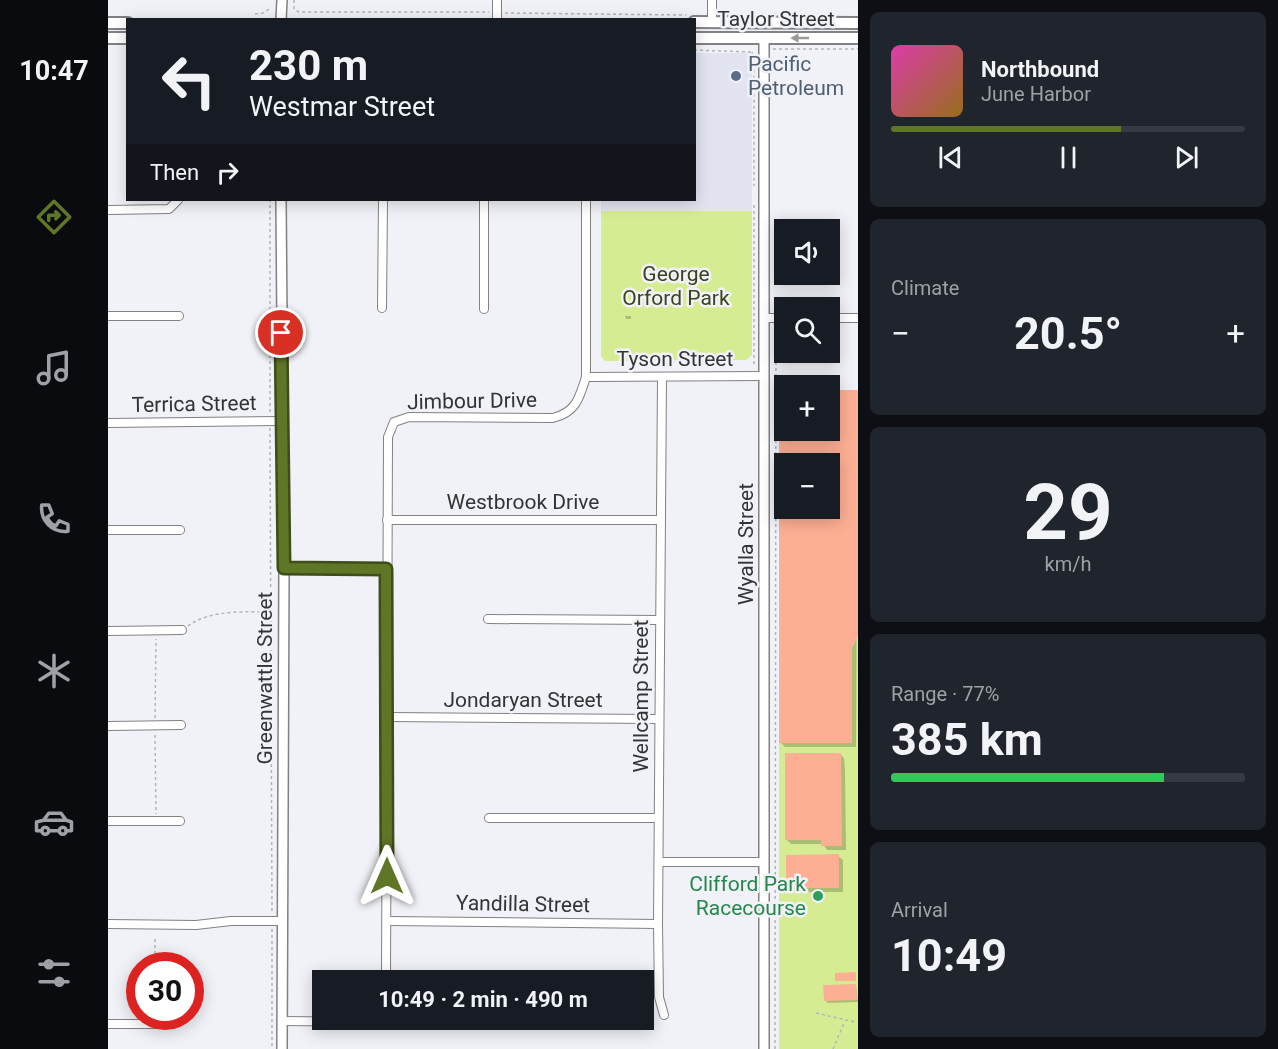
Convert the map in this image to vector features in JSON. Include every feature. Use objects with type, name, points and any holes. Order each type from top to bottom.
[{"type":"main road","name":"Taylor Street","points":[[696,22],[858,23]]},
{"type":"main road","points":[[712,22],[724,27],[758,29],[764,38]]},
{"type":"main road","points":[[108,23],[126,23]]},
{"type":"main road","points":[[108,38],[126,38]]},
{"type":"main road","name":"Taylor Street","points":[[696,38],[858,38]]},
{"type":"street","points":[[281,18],[282,0]]},
{"type":"street","points":[[497,0],[497,18]]},
{"type":"street","points":[[712,0],[712,22]]},
{"type":"street","name":"Wyalla Street","points":[[764,38],[764,1049]]},
{"type":"street","points":[[108,210],[169,209],[177,201]]},
{"type":"street","name":"Greenwattle Street","points":[[281,201],[281,422],[284,568],[277,921],[283,1022],[282,1049]]},
{"type":"street","points":[[382,309],[383,201]]},
{"type":"street","points":[[484,201],[484,309]]},
{"type":"street","name":"Jimbour Drive","points":[[386,970],[387,437],[394,422],[409,417],[553,418],[568,414],[580,398],[586,377],[586,201]]},
{"type":"street","points":[[108,316],[179,315]]},
{"type":"street","points":[[764,318],[774,318]]},
{"type":"street","points":[[840,318],[858,318]]},
{"type":"street","name":"Tyson Street","points":[[586,377],[764,376]]},
{"type":"street","name":"Wellcamp Street","points":[[662,377],[659,520],[658,924],[659,998],[664,1015]]},
{"type":"street","name":"Terrica Street","points":[[108,423],[281,422]]},
{"type":"street","name":"Westbrook Drive","points":[[387,520],[659,520]]},
{"type":"street","points":[[108,530],[180,530]]},
{"type":"street","points":[[284,568],[386,569]]},
{"type":"street","points":[[488,619],[659,620]]},
{"type":"street","points":[[108,631],[182,630]]},
{"type":"street","name":"Jondaryan Street","points":[[387,717],[659,719]]},
{"type":"street","points":[[108,726],[181,725]]},
{"type":"street","points":[[489,818],[658,818]]},
{"type":"street","points":[[108,822],[180,821]]},
{"type":"street","points":[[659,862],[764,862]]},
{"type":"street","points":[[108,924],[196,925],[277,921]]},
{"type":"street","name":"Yandilla Street","points":[[387,921],[658,924]]},
{"type":"street","points":[[283,1022],[312,1022]]},
{"type":"street","points":[[108,1024],[126,1024]]},
{"type":"path","points":[[294,0],[294,9]]},
{"type":"path","points":[[255,14],[263,14],[269,9]]},
{"type":"path","points":[[764,51],[858,49]]},
{"type":"path","points":[[696,50],[752,52],[754,62],[754,190]]},
{"type":"path","points":[[270,201],[270,422],[277,921],[272,1049]]},
{"type":"path","points":[[754,201],[754,364]]},
{"type":"path","points":[[775,1049],[776,363]]},
{"type":"path","points":[[182,630],[194,621],[229,612],[273,612]]},
{"type":"path","points":[[155,937],[155,952]]},
{"type":"path","points":[[816,1013],[845,1022],[855,1022]]},
{"type":"path","points":[[833,1049],[845,1022]]},
{"type":"shaded area","points":[[696,53],[747,53],[752,57],[752,211],[601,211],[601,201],[696,201]]},
{"type":"green space","name":"George Orford Park","points":[[601,211],[752,211],[752,355],[746,360],[605,361],[601,356]]},
{"type":"green space","name":"Clifford Park Racecourse","points":[[858,636],[858,1049],[779,1049],[779,743],[852,743],[852,648]]},
{"type":"building","points":[[840,390],[858,390],[858,636],[852,648],[852,743],[779,743],[779,519],[840,519],[840,453],[779,453],[779,441],[840,441]]},
{"type":"building","points":[[785,753],[841,753],[842,846],[821,846],[821,840],[785,840]]},
{"type":"building","points":[[839,854],[839,888],[786,888],[786,855]]},
{"type":"building","points":[[856,972],[856,981],[835,981],[835,973]]},
{"type":"building","points":[[856,984],[857,1000],[824,1001],[823,985]]},
{"type":"place","name":"Pacific Petroleum","points":[[736,76]]},
{"type":"place","name":"Clifford Park Racecourse","points":[[818,896]]},
{"type":"route","points":[[281,333],[284,568],[386,569],[387,876]]}]
